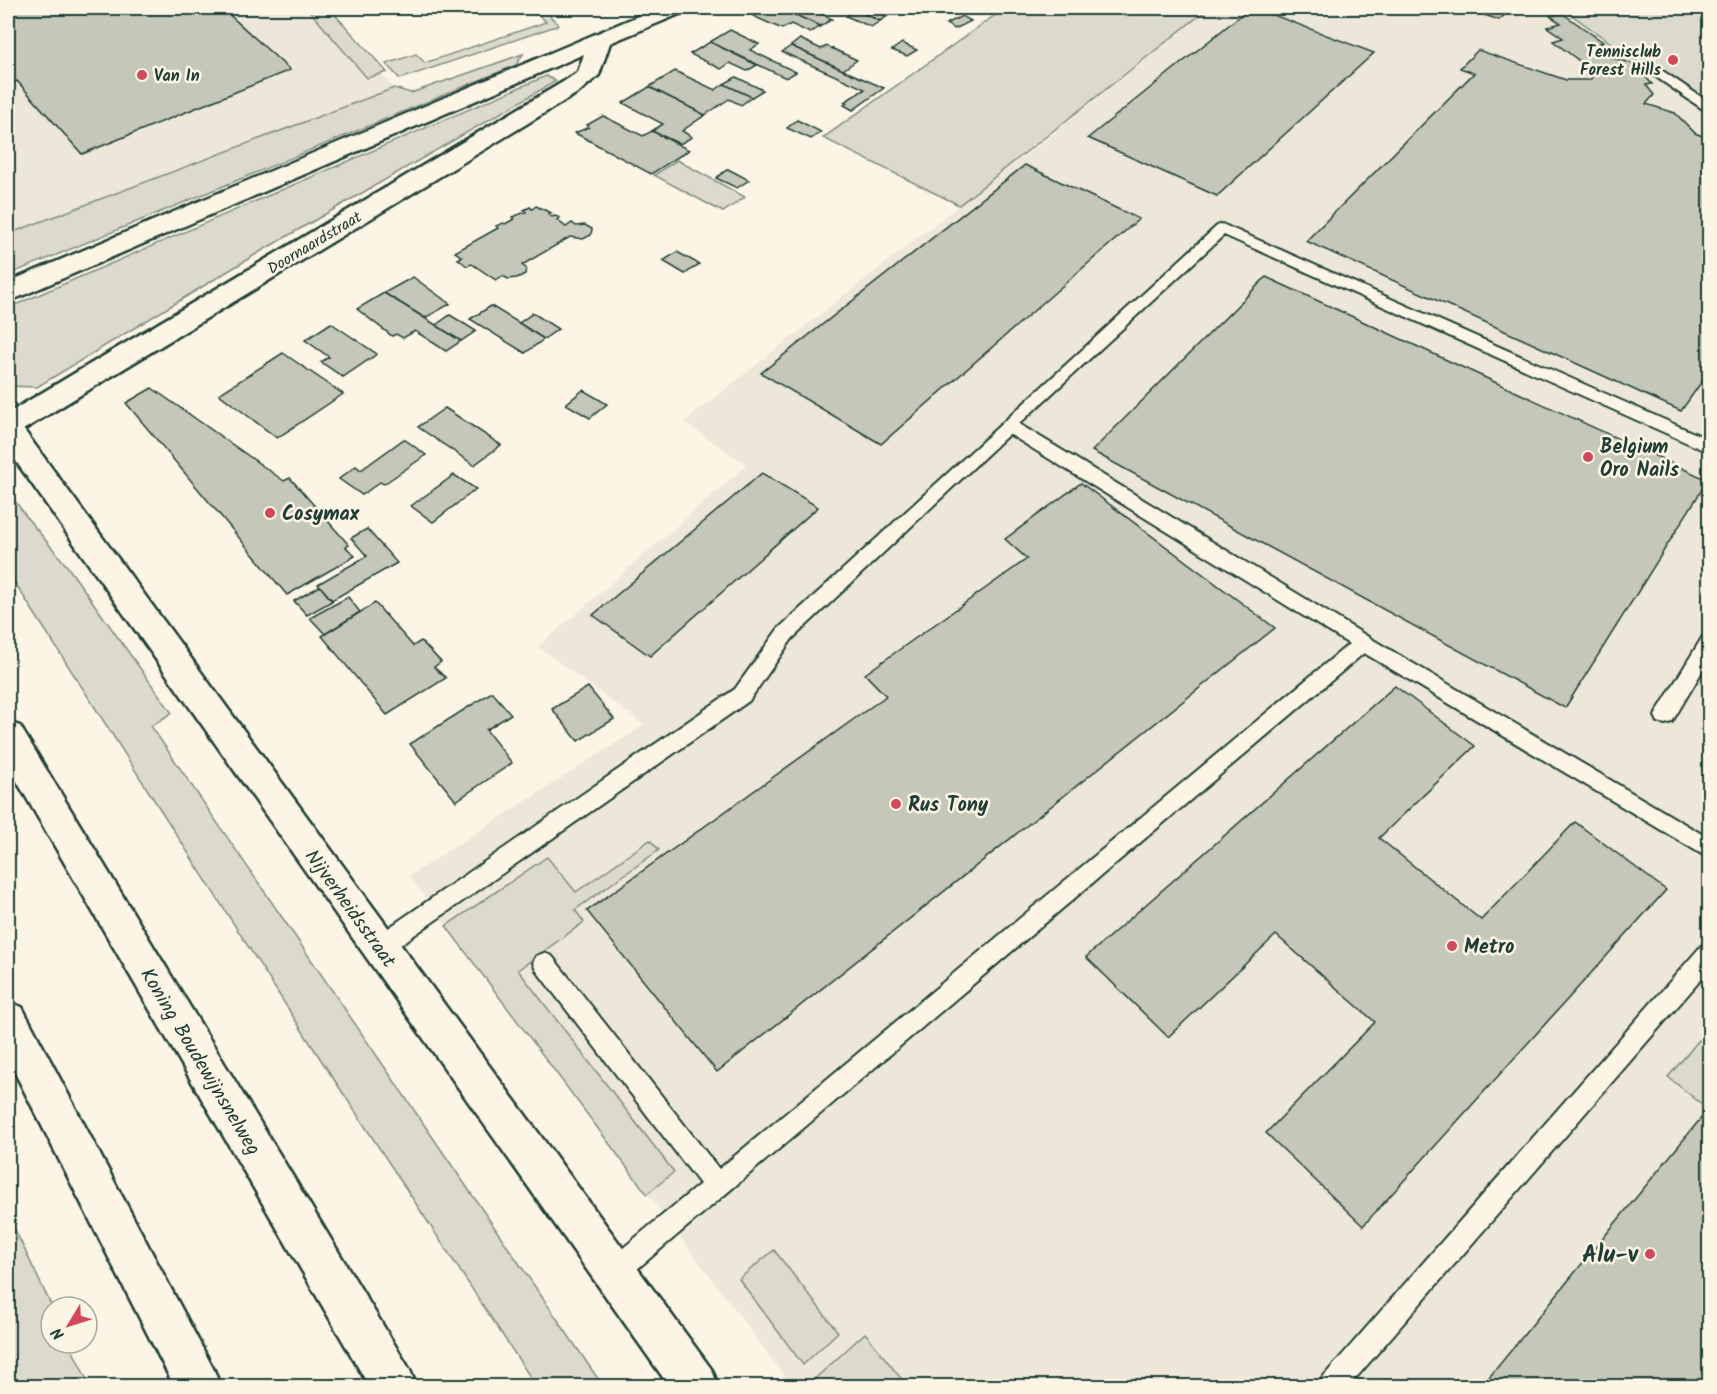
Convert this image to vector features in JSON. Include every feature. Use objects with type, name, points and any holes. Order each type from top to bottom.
[{"type":"main road","points":[[8,292],[674,8]]},
{"type":"main road","name":"Doornaardstraat","points":[[8,427],[571,87],[588,75],[600,40]]},
{"type":"main road","name":"Nijverheidsstraat","points":[[8,427],[696,1386]]},
{"type":"main road","name":"Koning Boudewijnsnelweg","points":[[8,736],[394,1386]]},
{"type":"main road","points":[[8,1020],[198,1386]]},
{"type":"lane","points":[[1651,67],[1710,110]]},
{"type":"lane","points":[[380,947],[742,695],[785,634],[1222,229],[1707,441]]},
{"type":"lane","points":[[1008,425],[1363,643],[1710,850]]},
{"type":"lane","points":[[1665,716],[1710,641]]},
{"type":"lane","points":[[614,1272],[1363,643]]},
{"type":"lane","points":[[1332,1386],[1710,952]]},
{"type":"lane","points":[[544,963],[716,1185]]},
{"type":"shaded area","points":[[8,8],[321,8],[394,88],[8,234]]},
{"type":"shaded area","points":[[307,8],[329,8],[387,72],[367,78]]},
{"type":"shaded area","points":[[1005,8],[1209,8],[959,205],[823,138]]},
{"type":"shaded area","points":[[1209,8],[1327,8],[1344,15],[1357,8],[1562,8],[1709,113],[1709,1386],[792,1386],[409,876],[644,725],[538,647],[747,465],[684,422],[959,205],[1034,149]]},
{"type":"shaded area","name":"Tennisclub Forest Hills","points":[[1562,8],[1709,8],[1709,113]]},
{"type":"shaded area","points":[[546,12],[559,25],[400,79],[386,64],[416,54],[425,63],[546,22],[539,15]]},
{"type":"shaded area","points":[[523,54],[516,65],[8,275],[8,234],[394,88],[411,93]]},
{"type":"shaded area","points":[[546,76],[556,81],[258,253],[37,387],[8,386],[8,308]]},
{"type":"shaded area","points":[[677,160],[745,197],[723,212],[654,175]]},
{"type":"shaded area","points":[[8,491],[67,566],[172,713],[151,726],[603,1386],[536,1386],[312,1046],[8,572]]},
{"type":"shaded area","points":[[650,840],[659,850],[575,910],[584,922],[518,970],[674,1172],[647,1194],[446,926],[547,857],[576,892]]},
{"type":"shaded area","points":[[1699,1040],[1709,1049],[1709,1110],[1668,1077]]},
{"type":"shaded area","points":[[8,1215],[46,1295],[39,1295],[39,1355],[75,1355],[90,1386],[8,1386]]},
{"type":"shaded area","points":[[774,1250],[838,1332],[803,1365],[739,1279]]},
{"type":"shaded area","points":[[865,1333],[907,1386],[807,1386]]},
{"type":"building","name":"Van In","points":[[8,8],[222,8],[290,70],[82,154],[17,81],[8,85]]},
{"type":"building","points":[[767,8],[779,8],[821,26],[810,33],[791,24],[782,29],[753,16]]},
{"type":"building","points":[[779,8],[822,8],[816,11],[832,19],[821,26]]},
{"type":"building","points":[[869,8],[888,16],[880,21],[855,10]]},
{"type":"building","points":[[1250,8],[1374,53],[1217,196],[1088,138]]},
{"type":"building","points":[[1492,8],[1507,13],[1499,20],[1467,9]]},
{"type":"building","points":[[855,10],[880,21],[871,27],[846,16]]},
{"type":"building","points":[[1562,13],[1603,42],[1600,43],[1603,46],[1600,46],[1605,53],[1602,54],[1631,63],[1638,73],[1645,76],[1652,84],[1646,85],[1654,95],[1646,104],[1675,113],[1695,133],[1710,139],[1710,370],[1681,411],[1306,241],[1474,73],[1460,68],[1478,50],[1566,80],[1590,80],[1592,77],[1582,63],[1553,41],[1563,38],[1547,27],[1561,23],[1550,16]]},
{"type":"building","points":[[962,16],[971,21],[955,29],[946,24]]},
{"type":"building","points":[[730,30],[759,44],[750,50],[796,72],[786,78],[710,42]]},
{"type":"building","points":[[800,39],[821,49],[827,46],[857,60],[843,70],[791,46]]},
{"type":"building","points":[[710,42],[757,65],[747,71],[730,63],[721,69],[690,54]]},
{"type":"building","points":[[902,43],[917,50],[907,56],[892,50]]},
{"type":"building","points":[[791,46],[884,88],[853,110],[844,105],[847,103],[844,102],[865,89],[782,52]]},
{"type":"building","points":[[675,71],[715,90],[724,84],[752,97],[741,105],[729,99],[705,115],[649,87]]},
{"type":"building","points":[[736,77],[763,90],[752,97],[724,84]]},
{"type":"building","points":[[649,87],[705,115],[682,131],[692,137],[680,144],[652,131],[663,124],[623,103]]},
{"type":"building","points":[[603,116],[643,136],[652,131],[689,150],[651,174],[575,133],[589,127],[587,125]]},
{"type":"building","points":[[797,120],[821,132],[811,139],[787,128]]},
{"type":"building","points":[[1025,165],[1139,219],[881,444],[761,373]]},
{"type":"building","points":[[728,169],[749,180],[737,188],[716,178]]},
{"type":"building","points":[[536,206],[551,213],[548,214],[552,217],[560,218],[557,220],[566,227],[572,223],[576,226],[585,225],[592,229],[591,235],[583,239],[570,237],[522,265],[526,268],[525,274],[517,278],[508,279],[503,276],[496,280],[472,264],[467,266],[458,259],[462,257],[455,252],[498,228],[496,226],[505,224],[514,219],[512,217],[526,212],[524,210]]},
{"type":"building","points":[[677,252],[699,264],[685,274],[663,261]]},
{"type":"building","points":[[413,277],[450,304],[425,318],[384,293]]},
{"type":"building","points":[[1266,277],[1708,480],[1565,708],[1092,451]]},
{"type":"building","points":[[384,293],[461,341],[446,351],[415,331],[403,338],[396,334],[392,336],[357,309]]},
{"type":"building","points":[[491,306],[544,339],[525,353],[470,319]]},
{"type":"building","points":[[533,313],[558,329],[544,339],[519,323]]},
{"type":"building","points":[[450,315],[476,331],[461,341],[436,325]]},
{"type":"building","points":[[331,323],[377,354],[343,377],[321,362],[329,357],[305,340]]},
{"type":"building","points":[[283,353],[343,394],[277,438],[219,394]]},
{"type":"building","name":"Cosymax","points":[[152,388],[284,481],[290,478],[349,545],[346,547],[355,556],[287,595],[126,403]]},
{"type":"building","points":[[583,390],[607,404],[590,418],[566,404]]},
{"type":"building","points":[[445,408],[501,445],[474,465],[418,427]]},
{"type":"building","points":[[404,439],[426,455],[384,484],[380,482],[362,495],[339,479],[356,466],[361,470]]},
{"type":"building","points":[[762,473],[818,507],[650,656],[593,615]]},
{"type":"building","points":[[454,475],[476,489],[433,522],[411,506]]},
{"type":"building","name":"Rus Tony","points":[[1081,483],[1275,628],[717,1072],[587,911],[886,696],[865,674],[1027,559],[1005,539]]},
{"type":"building","points":[[367,529],[397,563],[332,600],[318,584],[367,556],[351,538]]},
{"type":"building","points":[[320,586],[332,601],[307,615],[294,601]]},
{"type":"building","points":[[348,597],[360,612],[325,634],[310,618]]},
{"type":"building","points":[[375,603],[413,646],[421,641],[441,662],[434,667],[446,678],[387,715],[322,636]]},
{"type":"building","name":"Metro","points":[[1395,686],[1475,746],[1379,838],[1481,920],[1575,822],[1666,890],[1363,1226],[1266,1133],[1375,1022],[1276,935],[1168,1037],[1086,957]]},
{"type":"building","points":[[588,687],[614,719],[578,741],[552,709]]},
{"type":"building","points":[[492,692],[511,714],[486,730],[512,763],[456,801],[410,744]]},
{"type":"building","name":"Alu-v","points":[[1702,1117],[1710,1122],[1710,1386],[1482,1386]]},
{"type":"place","name":"Tennisclub Forest Hills","points":[[1673,60]]},
{"type":"place","name":"Van In","points":[[142,75]]},
{"type":"place","name":"Belgium Oro Nails","points":[[1588,457]]},
{"type":"place","name":"Cosymax","points":[[270,513]]},
{"type":"place","name":"Rus Tony","points":[[896,804]]},
{"type":"place","name":"Metro","points":[[1452,946]]},
{"type":"place","name":"Alu-v","points":[[1650,1254]]}]
